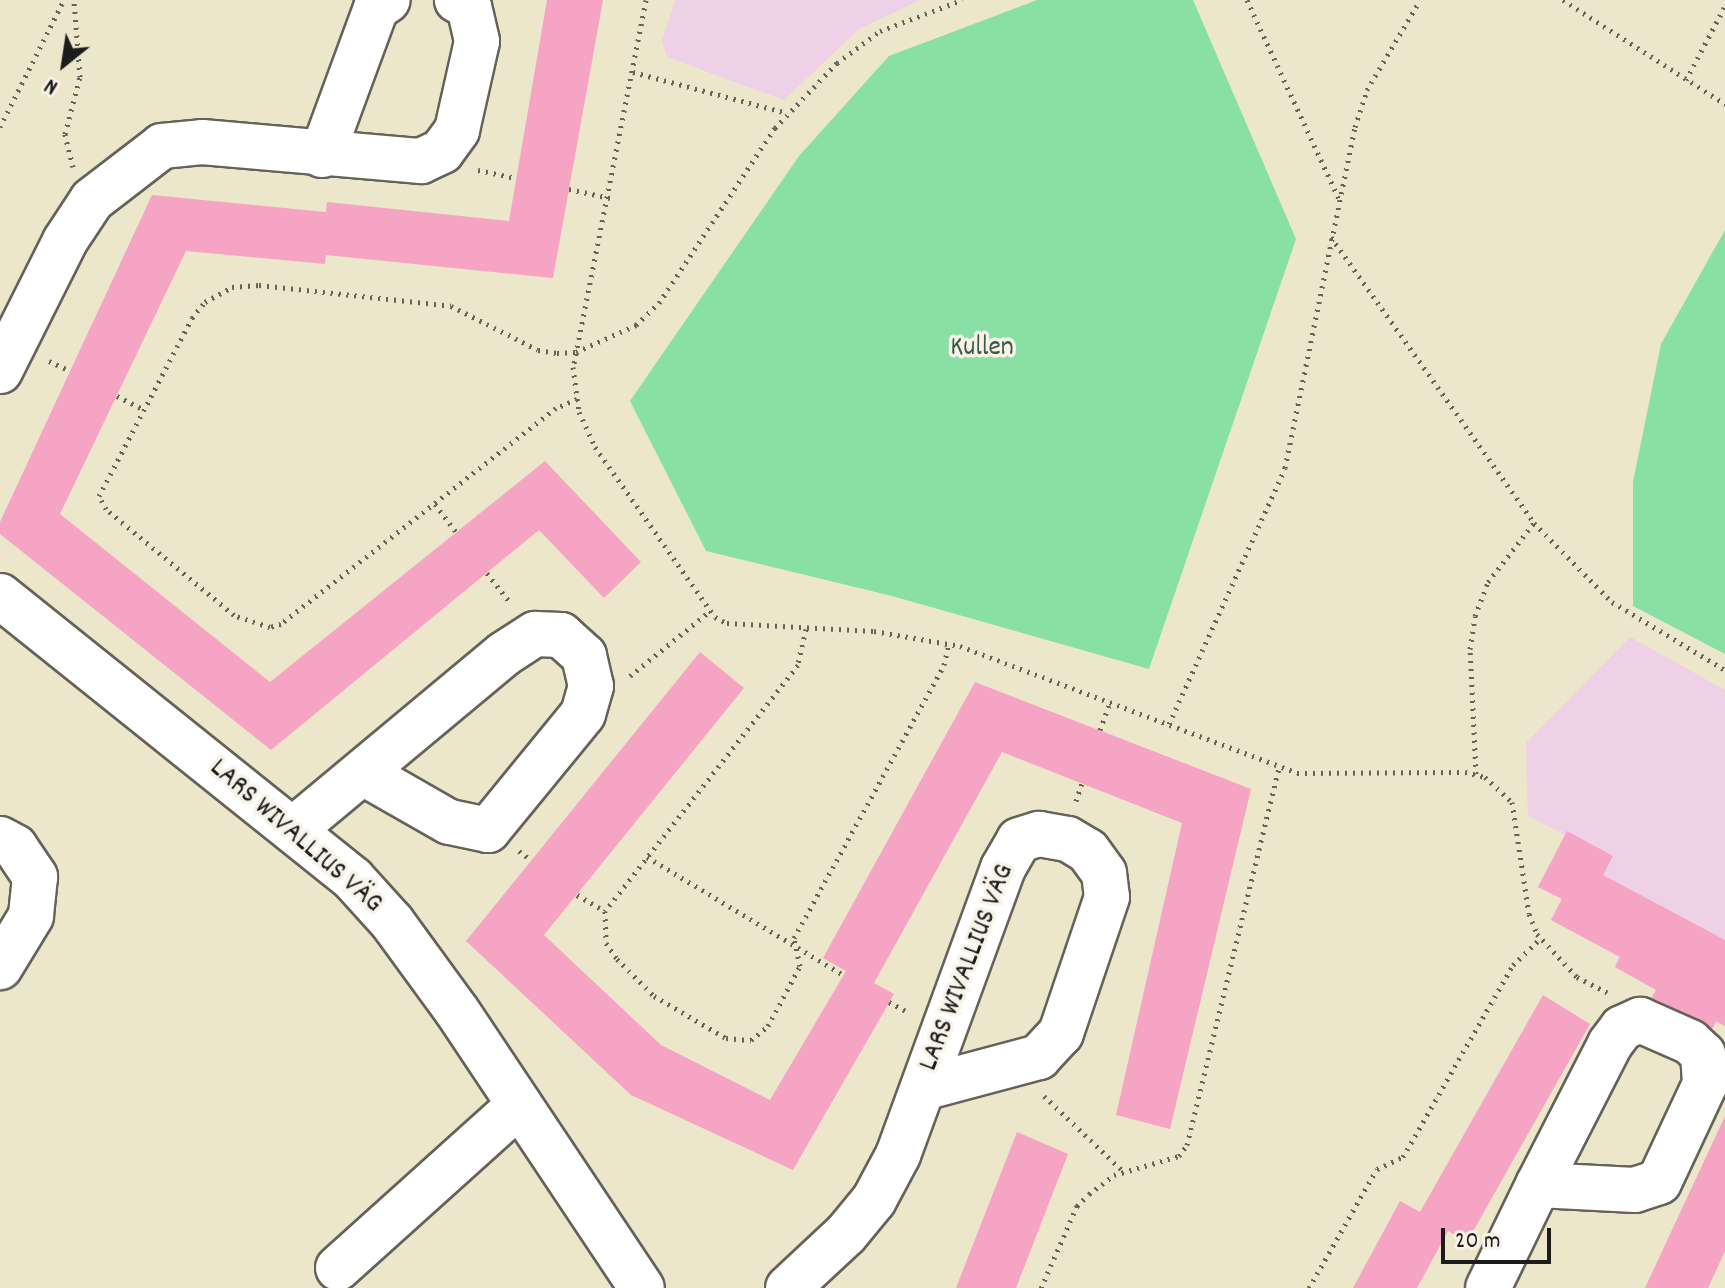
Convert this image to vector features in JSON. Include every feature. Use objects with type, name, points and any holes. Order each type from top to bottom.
[{"type":"street","points":[[322,155],[376,8],[388,0]]},
{"type":"street","points":[[0,371],[65,241],[97,195],[162,146],[202,142],[322,155],[421,161],[442,151],[457,130],[477,41],[469,7],[457,0]]},
{"type":"street","name":"LARS WIVALLIUS VÄG","points":[[0,596],[294,829],[392,922],[642,1288]]},
{"type":"street","points":[[294,829],[363,773],[535,634],[561,635],[584,656],[591,686],[583,714],[488,830],[449,822],[363,773]]},
{"type":"street","name":"LARS WIVALLIUS VÄG","points":[[788,1288],[817,1265],[874,1200],[898,1155],[1003,868],[1019,840],[1039,834],[1068,839],[1088,851],[1104,873],[1107,897],[1061,1033],[1039,1057],[923,1088]]},
{"type":"street","points":[[0,839],[15,847],[35,877],[31,916],[0,967]]},
{"type":"street","points":[[338,1268],[519,1105]]},
{"type":"street","points":[[1488,1288],[1538,1185]]},
{"type":"path","points":[[0,127],[64,0]]},
{"type":"path","points":[[74,0],[80,77],[65,134],[68,160],[97,195]]},
{"type":"path","points":[[646,0],[610,198],[576,352],[577,398],[595,447],[710,611],[727,623],[874,631],[949,643],[1111,700],[1279,769],[1476,774],[1501,788],[1512,802],[1529,914],[1541,938],[1577,977],[1622,998]]},
{"type":"path","points":[[577,398],[556,408],[281,624],[256,625],[234,615],[106,509],[99,496],[192,318],[205,302],[232,287],[259,285],[451,306],[538,350],[576,352],[619,335],[649,315],[787,113],[837,63],[880,31],[962,0]]},
{"type":"path","points":[[1247,0],[1339,200]]},
{"type":"path","points":[[1169,724],[1285,468],[1339,200],[1367,90],[1420,0]]},
{"type":"path","points":[[1563,0],[1725,104]]},
{"type":"path","points":[[1686,80],[1725,6]]},
{"type":"path","points":[[633,71],[787,113]]},
{"type":"path","points":[[569,189],[610,198]]},
{"type":"path","points":[[1331,237],[1534,523],[1612,602],[1725,670]]},
{"type":"path","points":[[117,396],[145,410]]},
{"type":"path","points":[[435,504],[456,532]]},
{"type":"path","points":[[1476,774],[1470,649],[1475,616],[1488,582],[1534,523]]},
{"type":"path","points":[[591,686],[619,685],[710,611]]},
{"type":"path","points":[[806,629],[798,665],[605,911],[606,943],[617,959],[654,996],[726,1038],[751,1040],[768,1026],[800,966],[794,938],[944,665],[949,643]]},
{"type":"path","points":[[1100,730],[1111,700]]},
{"type":"path","points":[[1041,1288],[1077,1206],[1124,1172],[1179,1156],[1187,1145],[1279,769]]},
{"type":"path","points":[[647,857],[843,975]]},
{"type":"path","points":[[577,895],[605,911]]},
{"type":"path","points":[[1309,1288],[1377,1169],[1403,1157],[1513,965],[1541,938]]},
{"type":"path","points":[[1016,1065],[1124,1172]]},
{"type":"shaded area","points":[[675,0],[920,0],[859,29],[784,100],[667,57],[662,41]]},
{"type":"shaded area","points":[[1630,637],[1725,690],[1725,1026],[1716,1022],[1711,1031],[1651,999],[1656,989],[1615,967],[1619,957],[1551,920],[1561,899],[1538,887],[1565,835],[1528,816],[1526,743]]},
{"type":"green space","name":"Kullen","points":[[1037,0],[1193,0],[1296,239],[1149,669],[892,596],[706,551],[630,401],[799,156],[889,56]]},
{"type":"green space","points":[[1725,230],[1725,654],[1633,606],[1633,482],[1661,344]]},
{"type":"building","points":[[547,0],[603,0],[553,278],[326,255],[325,264],[186,251],[60,514],[270,682],[545,461],[641,562],[604,598],[539,530],[271,750],[0,534],[0,522],[152,195],[326,212],[327,202],[509,221]]},
{"type":"building","points":[[700,652],[744,688],[544,935],[661,1045],[770,1100],[846,971],[823,958],[975,682],[1251,789],[1170,1129],[1116,1115],[1182,823],[1002,752],[874,983],[894,994],[793,1170],[631,1095],[466,941]]},
{"type":"building","points":[[1567,831],[1613,856],[1603,875],[1725,940],[1725,1026],[1716,1021],[1711,1031],[1651,999],[1656,990],[1615,967],[1620,957],[1551,920],[1562,899],[1538,887]]},
{"type":"building","points":[[1543,995],[1590,1024],[1467,1242],[1448,1231],[1417,1288],[1353,1288],[1400,1201],[1420,1212]]},
{"type":"building","points":[[1725,1116],[1725,1251],[1708,1288],[1645,1288]]},
{"type":"building","points":[[1017,1132],[1068,1154],[1016,1288],[956,1288]]}]
